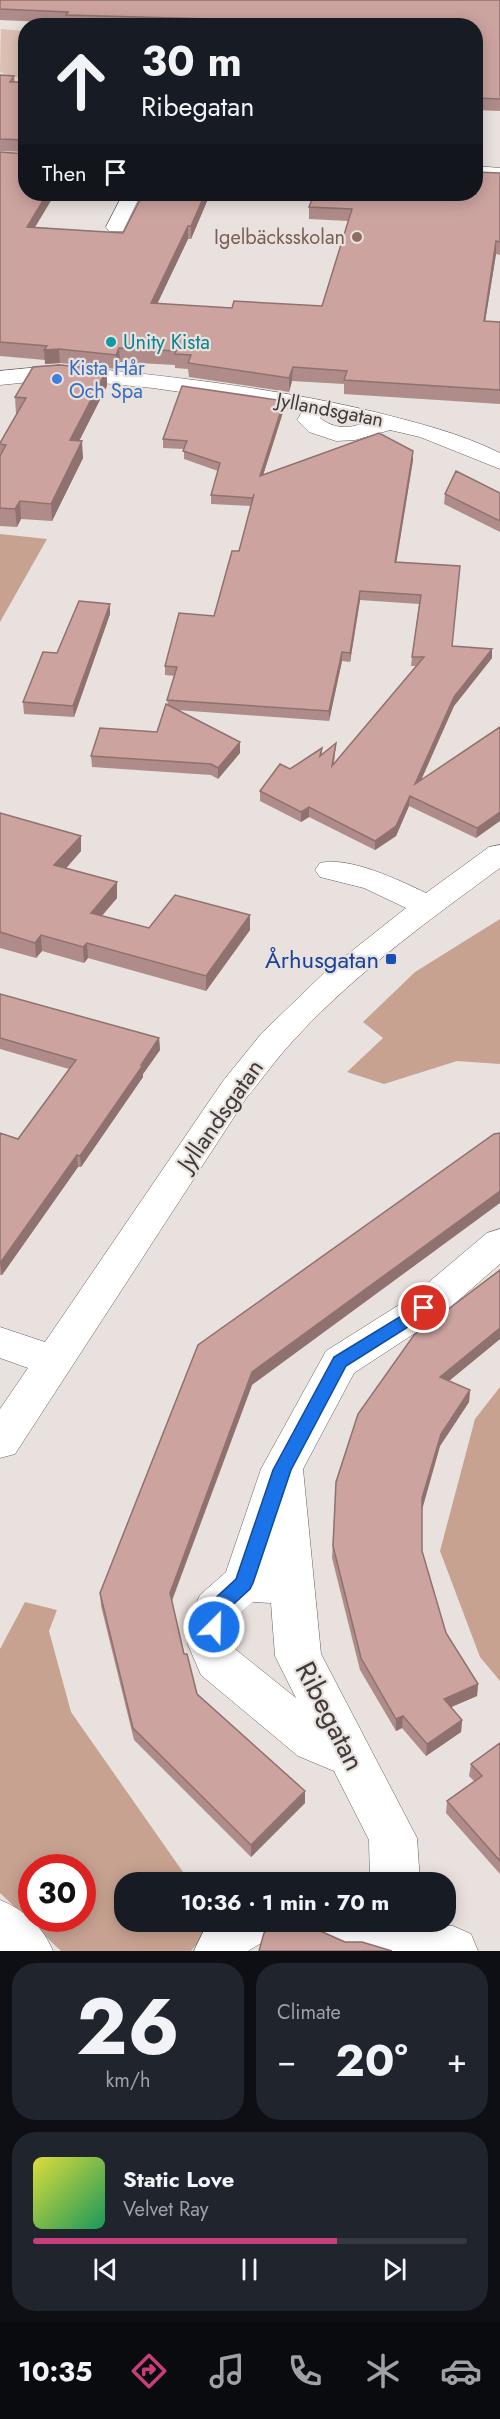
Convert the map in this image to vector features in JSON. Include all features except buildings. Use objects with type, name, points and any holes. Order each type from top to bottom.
[{"type":"street","points":[[483,169],[498,163]]},
{"type":"street","points":[[116,226],[128,201]]},
{"type":"street","name":"Jyllandsgatan","points":[[0,378],[60,372],[153,381],[317,405],[389,422],[470,447],[500,462]]},
{"type":"street","name":"Jyllandsgatan","points":[[0,1442],[235,1089],[267,1050],[336,980],[428,906],[500,854]]},
{"type":"street","points":[[331,870],[375,881],[428,906]]},
{"type":"street","points":[[350,1756],[315,1741],[217,1661],[211,1645],[216,1608],[244,1583],[282,1470],[340,1362],[424,1308],[500,1243]]},
{"type":"street","points":[[0,1342],[53,1360]]},
{"type":"street","name":"Ribegatan","points":[[282,1470],[297,1656],[393,1838],[395,1872]]},
{"type":"street","points":[[244,1583],[291,1586]]},
{"type":"street","points":[[0,1924],[28,1951]]},
{"type":"street","points":[[219,1951],[228,1935],[233,1932]]},
{"type":"street","points":[[380,1932],[453,1951]]},
{"type":"shaded area","points":[[1,29],[18,30],[18,77],[0,72]]},
{"type":"shaded area","points":[[0,534],[47,539],[0,622]]},
{"type":"shaded area","points":[[500,919],[500,1064],[457,1061],[384,1084],[347,1072],[383,1038],[363,1022],[415,972]]},
{"type":"shaded area","points":[[500,1387],[500,1681],[480,1657],[440,1551],[475,1419]]},
{"type":"shaded area","points":[[25,1602],[57,1610],[49,1631],[71,1712],[183,1872],[114,1872],[114,1932],[207,1932],[191,1951],[61,1951],[41,1932],[96,1932],[96,1854],[18,1854],[18,1910],[0,1893],[0,1649]]},
{"type":"place","name":"Igelbäcksskolan","points":[[357,237]]},
{"type":"place","name":"Unity Kista","points":[[111,342]]},
{"type":"place","name":"Kista Hår Och Spa","points":[[57,379]]},
{"type":"place","name":"Århusgatan","points":[[391,959]]},
{"type":"route","points":[[214,1627],[216,1608],[244,1583],[282,1470],[340,1362],[424,1308]]}]
